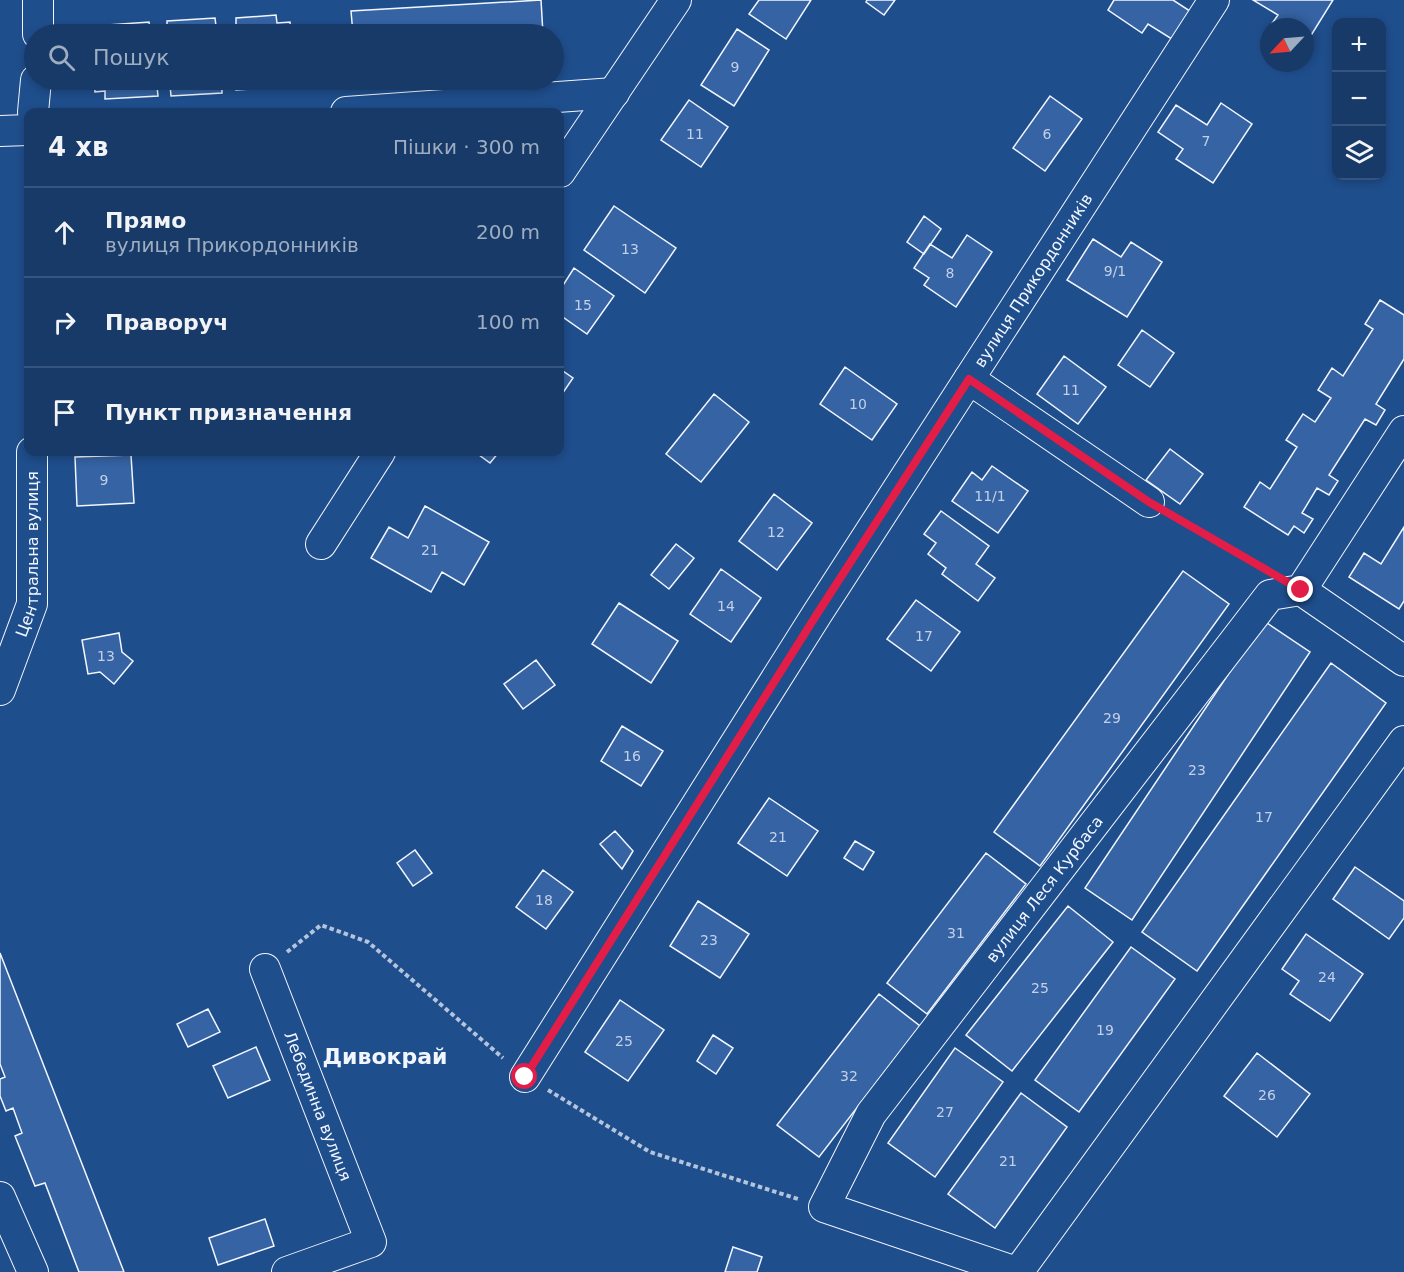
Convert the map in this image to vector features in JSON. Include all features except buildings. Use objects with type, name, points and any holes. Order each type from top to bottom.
[{"type":"street","points":[[38,0],[38,24]]},
{"type":"street","points":[[564,166],[676,0]]},
{"type":"street","name":"вулиця Прикордонників","points":[[525,1077],[817,614],[1214,0]]},
{"type":"street","points":[[33,108],[35,90]]},
{"type":"street","points":[[402,108],[614,93]]},
{"type":"street","points":[[0,131],[24,130]]},
{"type":"street","points":[[969,379],[1149,502]]},
{"type":"street","points":[[1404,431],[1301,590],[1404,661]]},
{"type":"street","name":"Центральна вулиця","points":[[0,690],[32,604],[32,456]]},
{"type":"street","points":[[321,544],[377,456]]},
{"type":"street","name":"вулиця Леся Курбаса","points":[[1301,590],[1270,595],[871,1114],[824,1207],[1017,1272],[1404,741]]},
{"type":"street","name":"Лебединна вулиця","points":[[265,969],[371,1242],[287,1272]]},
{"type":"street","points":[[0,1197],[33,1272]]},
{"type":"path","points":[[1149,502],[1301,590]]},
{"type":"district","name":"Дивокрай","points":[[385,1056]]},
{"type":"route","points":[[525,1077],[817,614],[969,379],[1149,502],[1301,590]]}]
